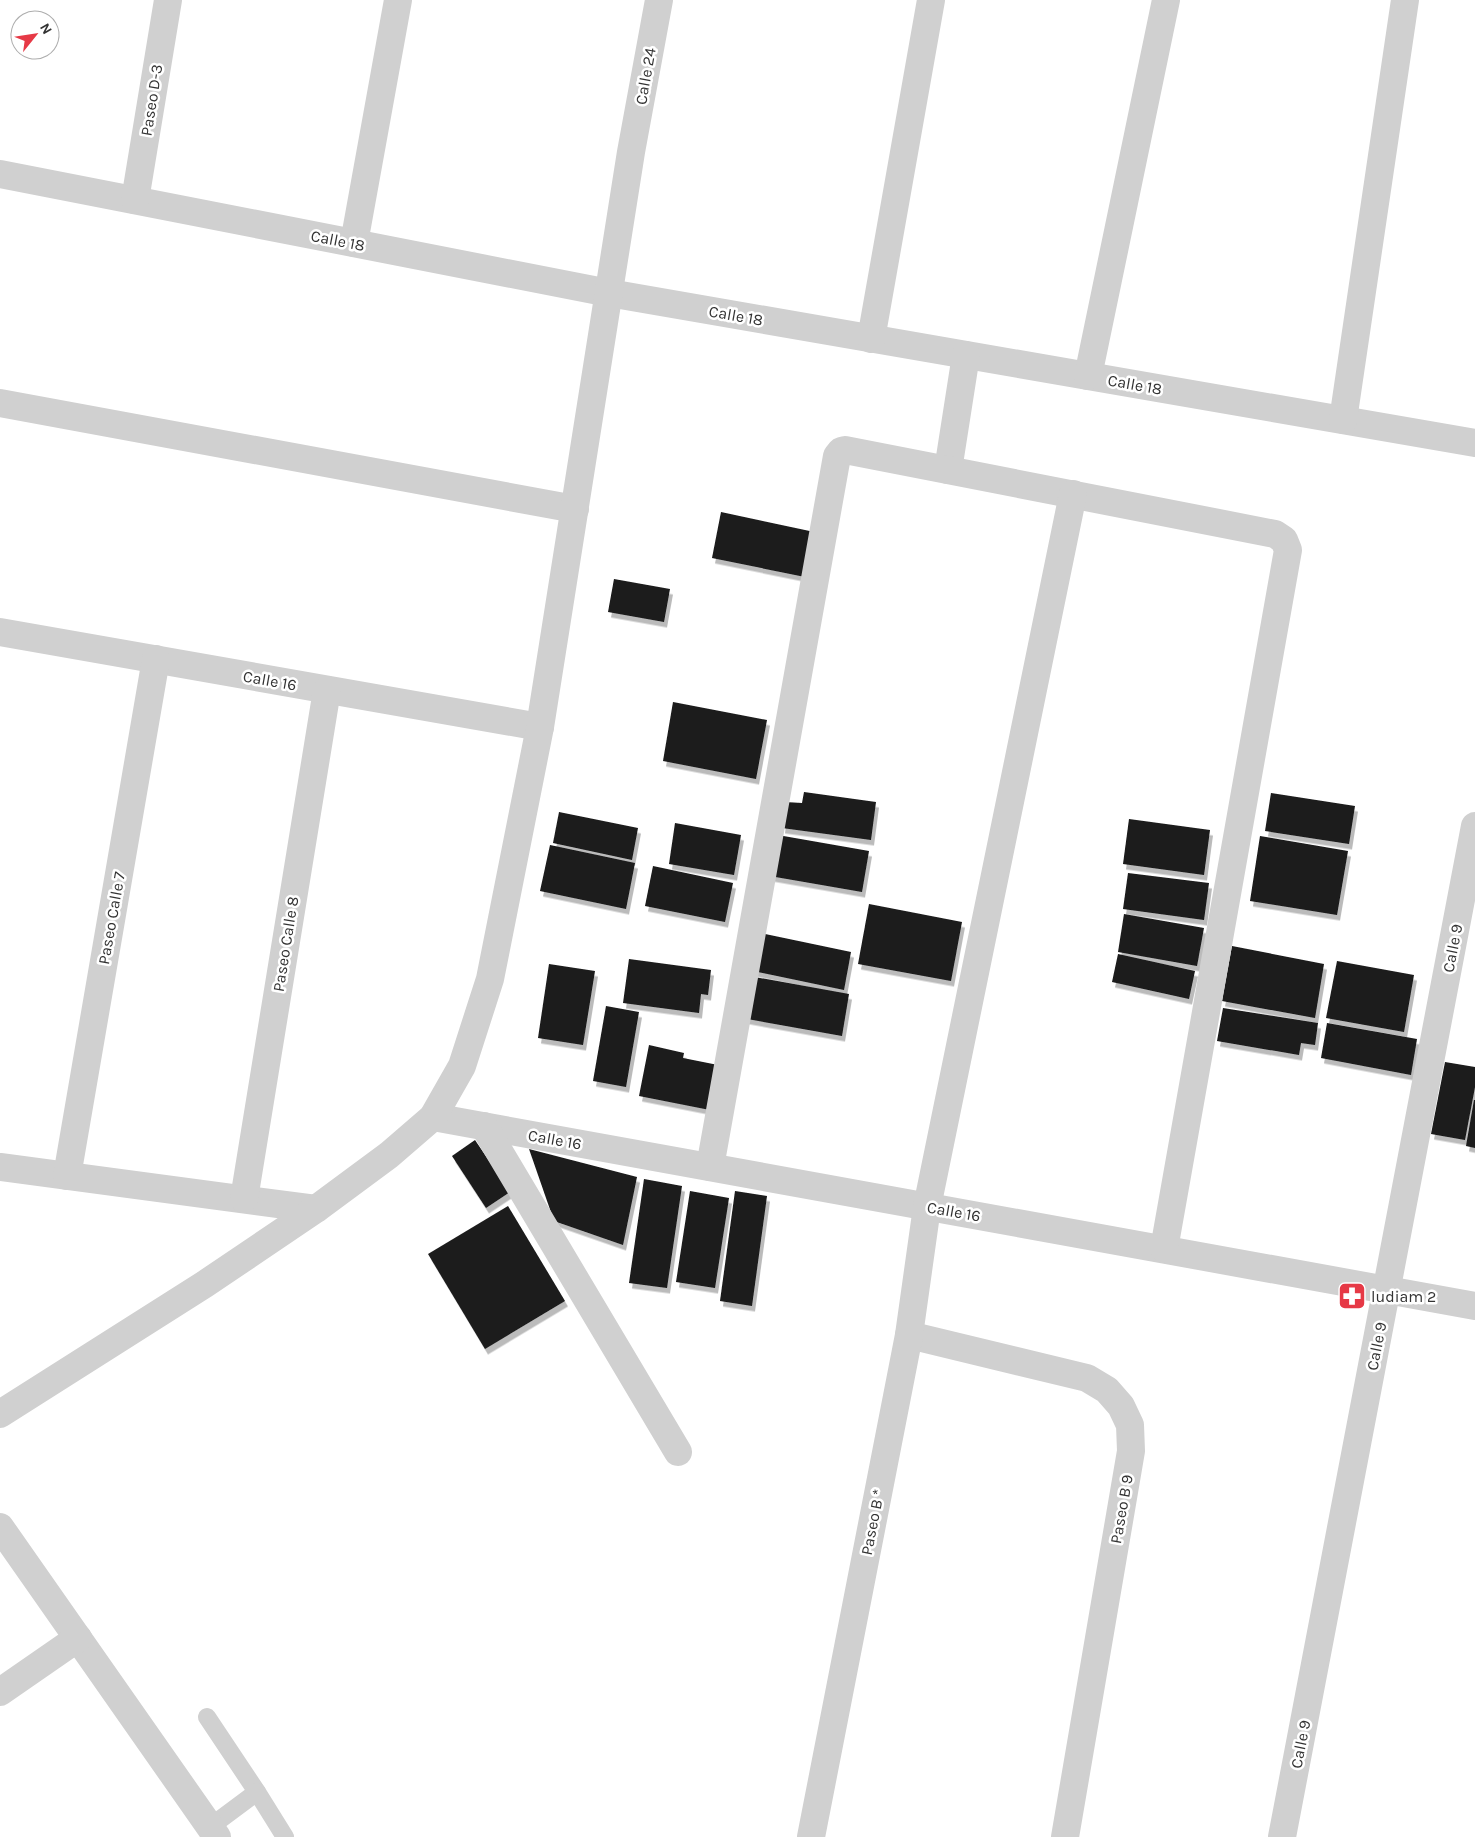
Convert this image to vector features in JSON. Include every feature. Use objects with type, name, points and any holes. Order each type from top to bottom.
[{"type":"street","name":"Paseo D-3","points":[[135,200],[168,0]]},
{"type":"street","points":[[354,243],[398,0]]},
{"type":"street","name":"Calle 24","points":[[0,1414],[205,1284],[316,1209],[389,1155],[433,1117],[462,1066],[490,979],[540,728],[632,152],[659,0]]},
{"type":"street","points":[[871,339],[931,0]]},
{"type":"street","points":[[1088,376],[1166,0]]},
{"type":"street","points":[[1343,420],[1405,0]]},
{"type":"street","name":"Calle 18","points":[[0,174],[609,293],[1475,443]]},
{"type":"street","points":[[948,470],[966,355]]},
{"type":"street","points":[[0,402],[575,508]]},
{"type":"street","points":[[710,1167],[837,456],[841,451],[845,450],[1276,534],[1284,540],[1288,550],[1164,1249]]},
{"type":"street","name":"Paseo B *","points":[[811,1837],[909,1335],[927,1207],[1073,494]]},
{"type":"street","name":"Calle 16","points":[[0,632],[540,728]]},
{"type":"street","name":"Paseo Calle 7","points":[[67,1176],[156,659]]},
{"type":"street","name":"Paseo Calle 8","points":[[244,1199],[327,690]]},
{"type":"street","name":"Calle 9","points":[[1282,1837],[1475,826]]},
{"type":"street","name":"Calle 16","points":[[433,1117],[1475,1306]]},
{"type":"street","points":[[484,1126],[678,1452]]},
{"type":"street","points":[[0,1167],[316,1209]]},
{"type":"street","name":"Paseo B 9","points":[[909,1335],[1087,1378],[1107,1390],[1121,1406],[1130,1426],[1131,1451],[1065,1837]]},
{"type":"street","points":[[0,1527],[213,1832]]},
{"type":"street","points":[[0,1692],[78,1638]]},
{"type":"lane","points":[[207,1717],[285,1837]]},
{"type":"lane","points":[[213,1832],[257,1792]]},
{"type":"building","points":[[721,512],[819,533],[810,578],[712,558]]},
{"type":"building","points":[[614,579],[670,589],[664,622],[608,612]]},
{"type":"building","points":[[673,702],[767,720],[756,779],[663,761]]},
{"type":"building","points":[[804,792],[876,802],[871,840],[782,828],[785,802],[802,803]]},
{"type":"building","points":[[1271,793],[1355,806],[1349,844],[1265,831]]},
{"type":"building","points":[[559,812],[638,828],[632,860],[553,843]]},
{"type":"building","points":[[1129,819],[1210,830],[1204,875],[1123,864]]},
{"type":"building","points":[[675,823],[741,835],[734,875],[669,864]]},
{"type":"building","points":[[772,834],[869,851],[862,892],[764,875]]},
{"type":"building","points":[[1260,836],[1348,851],[1337,915],[1250,901]]},
{"type":"building","points":[[550,845],[635,863],[626,909],[540,891]]},
{"type":"building","points":[[653,866],[733,883],[725,922],[645,906]]},
{"type":"building","points":[[1128,873],[1209,883],[1204,920],[1123,909]]},
{"type":"building","points":[[869,904],[962,922],[951,981],[858,964]]},
{"type":"building","points":[[1124,914],[1204,928],[1197,966],[1118,952]]},
{"type":"building","points":[[756,932],[851,952],[844,990],[748,970]]},
{"type":"building","points":[[1232,946],[1324,964],[1315,1018],[1222,1001]]},
{"type":"building","points":[[1118,954],[1195,971],[1189,999],[1112,982]]},
{"type":"building","points":[[629,959],[711,970],[708,995],[701,994],[699,1013],[623,1003]]},
{"type":"building","points":[[1337,961],[1414,975],[1404,1032],[1326,1018]]},
{"type":"building","points":[[549,964],[595,971],[583,1045],[538,1038]]},
{"type":"building","points":[[749,976],[849,994],[842,1036],[742,1018]]},
{"type":"building","points":[[606,1006],[639,1012],[626,1087],[593,1081]]},
{"type":"building","points":[[1223,1008],[1318,1023],[1315,1045],[1301,1043],[1299,1055],[1217,1041]]},
{"type":"building","points":[[1327,1023],[1417,1039],[1411,1075],[1321,1058]]},
{"type":"building","points":[[649,1045],[684,1053],[683,1058],[723,1066],[715,1111],[639,1096]]},
{"type":"building","points":[[1445,1062],[1475,1067],[1475,1087],[1465,1140],[1431,1134]]},
{"type":"building","points":[[1475,1100],[1475,1148],[1466,1146]]},
{"type":"building","points":[[475,1140],[510,1192],[486,1208],[452,1156]]},
{"type":"building","points":[[529,1149],[637,1177],[623,1245],[554,1221]]},
{"type":"building","points":[[644,1179],[682,1186],[667,1288],[629,1283]]},
{"type":"building","points":[[690,1191],[729,1198],[715,1288],[676,1282]]},
{"type":"building","points":[[735,1191],[767,1196],[752,1306],[720,1301]]},
{"type":"building","points":[[508,1206],[565,1301],[485,1349],[428,1254]]},
{"type":"place","name":"ludiam 2","points":[[1352,1296]]}]
